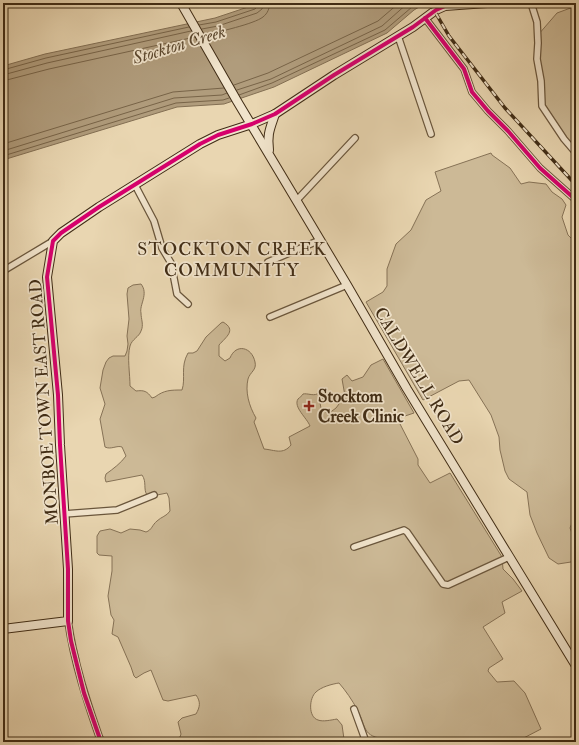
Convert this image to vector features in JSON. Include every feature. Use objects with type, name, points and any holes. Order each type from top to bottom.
[{"type":"street","name":"CALDWELL ROAD","points":[[181,3],[237,101],[348,285],[407,389],[576,666]]},
{"type":"street","points":[[3,271],[53,241],[67,228],[200,144],[218,135],[252,124],[275,114],[334,75],[413,27],[436,10],[445,6],[487,3]]},
{"type":"street","points":[[531,3],[537,22],[537,59],[541,82],[542,106],[564,139],[576,153]]},
{"type":"street","points":[[425,18],[464,69],[472,92],[540,168],[576,200]]},
{"type":"street","points":[[398,36],[431,134]]},
{"type":"street","points":[[269,154],[267,140],[268,132],[275,114]]},
{"type":"street","points":[[298,200],[355,138]]},
{"type":"street","points":[[135,184],[154,221],[162,248],[171,263],[177,294],[188,304]]},
{"type":"street","points":[[268,262],[320,240]]},
{"type":"street","name":"MONBOE TOWN EAST ROAD","points":[[53,241],[47,277],[58,395],[68,570],[68,622],[71,641],[84,693],[101,742]]},
{"type":"street","points":[[270,317],[348,285]]},
{"type":"street","points":[[64,514],[117,510],[154,495]]},
{"type":"street","points":[[354,547],[404,530],[407,532],[442,584],[448,586],[509,557]]},
{"type":"street","points":[[3,629],[68,622]]},
{"type":"street","points":[[354,709],[366,742]]},
{"type":"shaded area","points":[[576,6],[576,152],[542,100],[538,35],[557,13]]},
{"type":"shaded area","points":[[491,153],[510,168],[521,184],[529,182],[546,184],[552,192],[562,199],[566,205],[562,217],[568,235],[576,243],[576,513],[570,528],[575,541],[576,549],[571,562],[558,564],[549,558],[530,515],[527,492],[509,479],[505,471],[500,450],[499,437],[491,415],[469,380],[459,381],[423,400],[366,302],[383,292],[387,286],[387,269],[396,244],[411,230],[426,200],[441,191],[435,172]]},
{"type":"shaded area","points":[[141,284],[144,292],[141,310],[142,329],[132,342],[129,350],[130,386],[136,391],[149,394],[152,398],[171,390],[182,390],[184,381],[184,363],[188,353],[197,351],[206,337],[223,322],[227,325],[230,331],[219,345],[219,356],[225,361],[230,358],[236,350],[244,349],[251,353],[255,362],[255,367],[248,379],[247,394],[251,409],[256,418],[254,422],[264,449],[279,451],[285,450],[291,445],[289,437],[310,426],[297,405],[298,399],[303,394],[315,395],[327,390],[320,403],[321,408],[328,414],[336,408],[345,396],[342,379],[347,375],[352,381],[363,377],[371,365],[383,359],[414,413],[399,418],[399,422],[418,459],[418,465],[430,483],[450,473],[502,557],[503,569],[522,591],[502,602],[505,613],[483,627],[503,659],[489,668],[488,671],[497,682],[514,681],[525,693],[541,729],[516,742],[390,742],[387,739],[373,736],[366,730],[355,706],[339,683],[324,687],[316,692],[312,698],[311,711],[312,715],[320,721],[337,719],[342,725],[344,739],[342,742],[164,742],[180,737],[181,734],[178,722],[182,718],[196,714],[199,707],[199,700],[196,695],[168,701],[163,700],[151,670],[136,678],[134,676],[118,637],[112,634],[114,620],[111,615],[108,596],[112,571],[112,556],[99,555],[97,553],[97,536],[100,531],[110,529],[121,533],[130,529],[146,532],[170,511],[167,493],[157,495],[152,493],[147,495],[142,475],[106,482],[105,478],[106,474],[126,456],[122,447],[105,447],[100,419],[105,404],[100,388],[103,370],[109,358],[113,356],[125,356],[128,344],[128,288],[133,285]]},
{"type":"water","name":"Stockton Creek","points":[[260,3],[426,3],[414,10],[387,33],[274,87],[224,104],[177,107],[3,160],[3,66],[45,54],[215,18]]},
{"type":"waterway","points":[[76,649],[79,661]]},
{"type":"waterway","points":[[102,736],[105,742]]},
{"type":"railway","points":[[430,3],[449,36],[505,108],[576,185]]},
{"type":"cycle path","points":[[101,742],[84,693],[71,641],[68,621],[68,569],[58,395],[47,277],[53,241],[61,233],[99,207],[200,144],[218,135],[252,124],[275,114],[334,75],[413,27],[436,10],[445,6],[487,3]]},
{"type":"cycle path","points":[[425,18],[464,69],[472,92],[540,168],[576,200]]},
{"type":"place","name":"Stocktom Creek Clinic","points":[[309,406]]},
{"type":"district","name":"STOCKTON CREEK COMMUNITY","points":[[232,259]]}]
